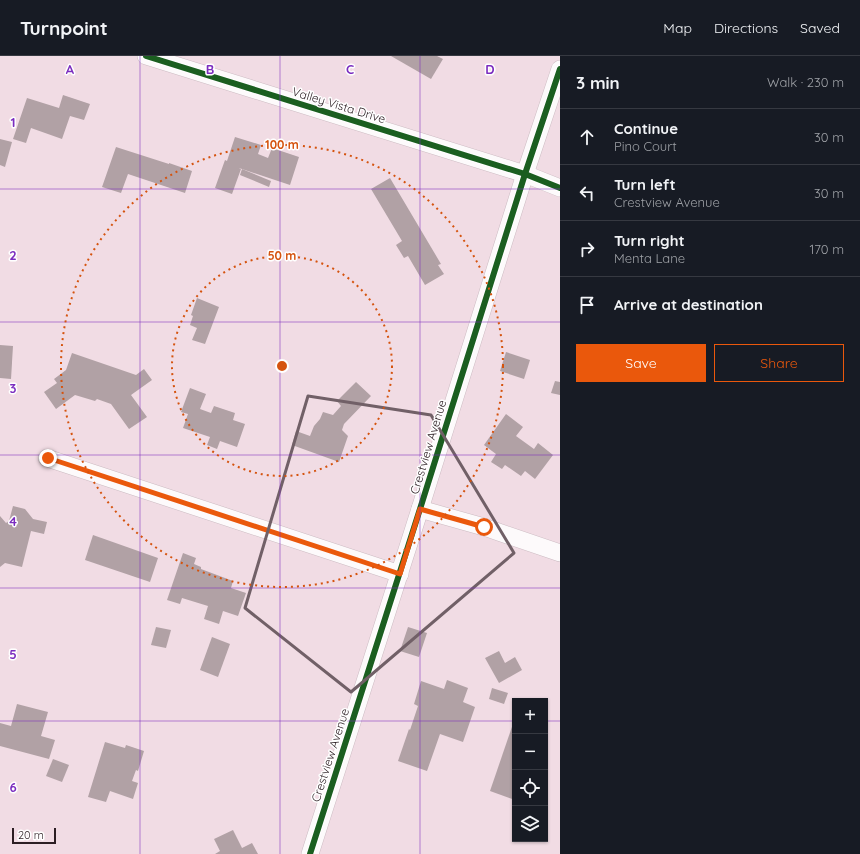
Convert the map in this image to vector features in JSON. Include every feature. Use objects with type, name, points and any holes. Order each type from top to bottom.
[{"type":"street","name":"Valley Vista Drive","points":[[146,56],[525,174],[560,188]]},
{"type":"street","name":"Crestview Avenue","points":[[310,854],[400,574],[525,174],[560,69]]},
{"type":"street","points":[[48,458],[400,574]]},
{"type":"street","points":[[420,509],[484,527],[560,553]]},
{"type":"highlighted area","points":[[308,396],[431,415],[514,553],[351,692],[245,608]]},
{"type":"building","points":[[391,56],[437,56],[443,59],[431,79]]},
{"type":"building","points":[[63,95],[90,104],[84,120],[70,116],[62,139],[31,128],[26,143],[13,139],[27,98],[59,108]]},
{"type":"building","points":[[235,137],[261,145],[258,154],[268,158],[272,148],[299,157],[290,185],[239,168],[241,169],[232,194],[215,188],[225,160],[227,161]]},
{"type":"building","points":[[0,139],[12,142],[5,167],[0,165]]},
{"type":"building","points":[[116,147],[192,171],[185,193],[128,174],[121,193],[102,187]]},
{"type":"building","points":[[242,169],[271,181],[269,187],[240,175]]},
{"type":"building","points":[[390,178],[441,264],[438,265],[444,274],[425,285],[408,256],[404,258],[396,245],[402,241],[371,189]]},
{"type":"building","points":[[197,298],[219,307],[205,344],[192,340],[197,328],[190,325],[193,316],[191,315]]},
{"type":"building","points":[[0,345],[13,346],[11,379],[0,378]]},
{"type":"building","points":[[506,352],[530,360],[524,379],[500,371]]},
{"type":"building","points":[[72,353],[136,375],[144,369],[152,380],[131,395],[147,417],[129,429],[111,404],[97,399],[95,401],[75,395],[56,409],[44,392],[57,383],[54,379],[66,370]]},
{"type":"building","points":[[555,381],[560,382],[560,395],[551,393]]},
{"type":"building","points":[[356,382],[371,396],[344,424],[342,430],[348,436],[339,462],[292,445],[296,431],[310,436],[314,426],[320,419],[323,412],[333,415],[341,406],[337,401]]},
{"type":"building","points":[[190,388],[206,394],[200,409],[211,413],[214,406],[235,413],[233,420],[245,424],[237,447],[220,441],[217,449],[207,445],[210,437],[183,428],[188,414],[181,412]]},
{"type":"building","points":[[506,414],[523,427],[516,436],[534,449],[538,443],[553,455],[535,479],[525,471],[521,476],[505,465],[502,469],[491,462],[496,454],[484,445]]},
{"type":"building","points":[[13,506],[25,509],[33,519],[47,522],[44,534],[31,531],[22,567],[5,563],[0,567],[0,516],[6,523],[9,521]]},
{"type":"building","points":[[93,535],[158,558],[150,582],[85,560]]},
{"type":"building","points":[[183,553],[196,558],[194,564],[201,567],[201,569],[233,581],[231,588],[246,593],[238,616],[223,611],[219,624],[204,619],[208,606],[182,598],[180,604],[167,600]]},
{"type":"building","points":[[156,627],[171,630],[166,648],[151,645]]},
{"type":"building","points":[[408,627],[427,633],[419,657],[400,651]]},
{"type":"building","points":[[212,637],[230,644],[218,677],[200,670]]},
{"type":"building","points":[[499,651],[505,663],[515,657],[522,670],[499,683],[485,658]]},
{"type":"building","points":[[447,680],[468,688],[463,702],[475,707],[463,742],[440,734],[427,771],[398,761],[418,706],[414,704],[421,681],[444,689]]},
{"type":"building","points":[[492,688],[508,693],[504,704],[489,699]]},
{"type":"building","points":[[17,704],[48,712],[41,736],[55,740],[49,759],[0,746],[0,723],[11,726]]},
{"type":"building","points":[[512,727],[512,799],[490,791]]},
{"type":"building","points":[[105,742],[125,748],[126,745],[144,751],[138,771],[136,770],[132,781],[138,783],[133,799],[110,791],[106,802],[88,797]]},
{"type":"building","points":[[53,759],[69,765],[62,782],[46,776]]},
{"type":"building","points":[[233,830],[242,848],[252,843],[258,854],[215,854],[220,851],[214,839]]},
{"type":"cycle path","points":[[146,56],[525,174],[560,188]]},
{"type":"cycle path","points":[[310,854],[525,174],[560,69]]},
{"type":"route","points":[[48,458],[400,574],[420,509],[484,527]]}]
